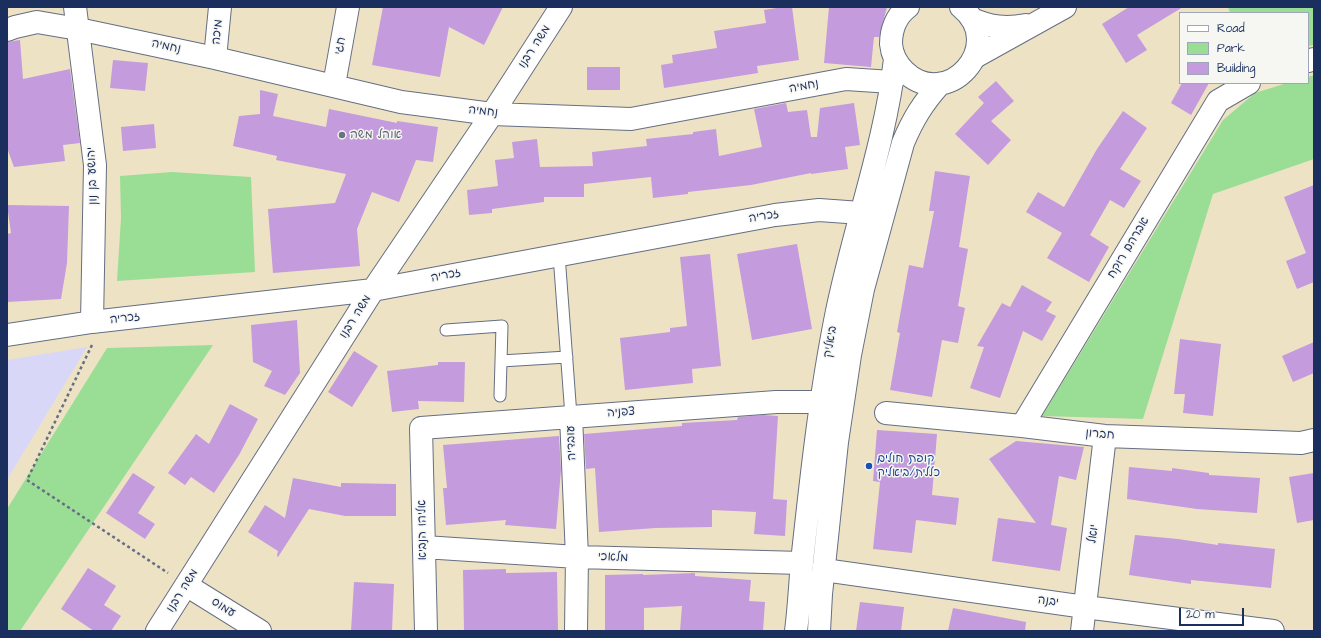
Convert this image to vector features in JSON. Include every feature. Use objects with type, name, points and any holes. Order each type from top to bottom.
[{"type":"street","name":"יהושע בן נון","points":[[75,7],[95,165],[98,322]]},
{"type":"street","name":"מיכה","points":[[215,58],[220,7]]},
{"type":"street","name":"חגי","points":[[334,85],[348,7]]},
{"type":"street","name":"משה רבנו","points":[[157,631],[373,290],[492,114],[561,7]]},
{"type":"street","points":[[975,57],[1065,7]]},
{"type":"street","points":[[906,8],[898,17],[893,27],[891,38],[895,59],[909,76],[918,81],[929,84],[949,82],[961,75],[975,57],[978,42],[975,26],[967,13]]},
{"type":"street","points":[[967,13],[983,24],[998,28],[1033,24]]},
{"type":"street","name":"נחמיה","points":[[7,30],[37,22],[78,29],[215,58],[401,102],[492,114],[630,119],[846,79],[892,82]]},
{"type":"street","name":"ביאליק","points":[[819,631],[837,442],[850,355],[863,289],[895,59]]},
{"type":"street","name":"ביאליק","points":[[796,631],[801,592],[802,563],[822,402],[829,351],[842,284],[897,162],[911,123],[940,84]]},
{"type":"street","name":"אברהם רוקח","points":[[1022,426],[1218,101],[1247,84]]},
{"type":"street","name":"זכריה","points":[[7,335],[98,322],[373,290],[775,215],[819,210],[872,216]]},
{"type":"street","name":"צפניה","points":[[421,428],[776,402],[822,402]]},
{"type":"street","name":"חברון","points":[[886,413],[1022,426],[1105,436],[1301,443],[1314,440]]},
{"type":"street","name":"עובדיה","points":[[571,416],[577,556],[576,631]]},
{"type":"street","name":"אליהו הנביא","points":[[421,428],[426,631]]},
{"type":"street","name":"יואל","points":[[1082,631],[1105,436]]},
{"type":"street","name":"מלאכי","points":[[424,547],[577,556],[802,563]]},
{"type":"street","name":"יבנה","points":[[824,570],[1085,607],[1273,631]]},
{"type":"street","name":"עמוס","points":[[186,585],[260,631]]},
{"type":"lane","name":"עובדיה","points":[[559,255],[571,416]]},
{"type":"lane","points":[[446,330],[502,326],[500,396]]},
{"type":"lane","points":[[501,361],[567,357]]},
{"type":"path","points":[[98,322],[26,480],[186,585]]},
{"type":"shaded area","points":[[87,347],[7,480],[7,360]]},
{"type":"green space","points":[[1228,7],[1314,7],[1314,45],[1309,46],[1309,12],[1230,12]]},
{"type":"green space","points":[[1314,75],[1314,159],[1213,194],[1143,419],[1042,416],[1223,120],[1255,93],[1284,84],[1309,84],[1309,77]]},
{"type":"green space","points":[[172,172],[251,177],[255,272],[117,281],[121,218],[120,176]]},
{"type":"green space","points":[[213,345],[20,631],[7,631],[7,509],[107,348]]},
{"type":"building","points":[[383,7],[503,7],[484,45],[449,27],[440,77],[372,65]]},
{"type":"building","points":[[792,7],[799,60],[757,66],[758,73],[664,88],[661,65],[673,63],[672,55],[717,48],[714,31],[766,23],[764,10]]},
{"type":"building","points":[[829,7],[887,7],[879,37],[874,37],[871,67],[824,63]]},
{"type":"building","points":[[1129,7],[1183,7],[1137,35],[1147,50],[1126,63],[1102,24]]},
{"type":"building","points":[[20,40],[23,79],[70,69],[80,143],[63,145],[65,161],[14,167],[7,148],[7,42]]},
{"type":"building","points":[[113,60],[148,63],[145,91],[110,88]]},
{"type":"building","points":[[587,67],[620,67],[620,90],[587,90]]},
{"type":"building","points":[[996,81],[1014,101],[991,121],[1011,140],[988,165],[955,134],[984,103],[978,97]]},
{"type":"building","points":[[1181,84],[1208,84],[1191,115],[1171,103]]},
{"type":"building","points":[[260,90],[278,94],[273,116],[326,127],[329,109],[397,123],[397,121],[438,127],[433,162],[416,160],[399,202],[372,192],[357,229],[360,266],[273,273],[268,209],[335,203],[346,174],[276,160],[277,156],[233,146],[239,116],[260,114]]},
{"type":"building","points":[[786,103],[788,112],[807,110],[811,137],[817,137],[820,108],[854,103],[860,145],[845,147],[848,169],[811,173],[751,185],[688,192],[688,194],[653,198],[651,177],[584,184],[584,197],[544,197],[544,202],[492,209],[492,213],[469,215],[467,190],[498,186],[495,160],[514,158],[512,142],[537,139],[540,167],[593,166],[592,152],[647,146],[646,139],[693,134],[693,132],[716,129],[719,156],[762,147],[754,109]]},
{"type":"building","points":[[1123,111],[1147,128],[1120,169],[1141,181],[1124,208],[1110,200],[1090,235],[1109,247],[1089,282],[1047,258],[1062,233],[1026,212],[1038,192],[1064,207],[1097,149]]},
{"type":"building","points":[[154,124],[156,148],[123,151],[121,127]]},
{"type":"building","points":[[935,171],[970,176],[959,247],[968,249],[958,306],[965,308],[958,343],[942,340],[932,397],[890,390],[900,333],[897,332],[909,265],[923,268],[934,211],[929,211]]},
{"type":"building","points":[[1314,185],[1314,282],[1297,289],[1286,261],[1306,253],[1284,197]]},
{"type":"building","points":[[7,205],[69,206],[67,263],[61,299],[7,302],[7,234],[11,233]]},
{"type":"building","points":[[797,244],[812,329],[752,340],[737,254]]},
{"type":"building","points":[[710,254],[721,366],[692,369],[693,383],[625,390],[620,338],[670,332],[670,328],[687,326],[680,257]]},
{"type":"building","points":[[1022,285],[1052,302],[1046,311],[1056,316],[1042,341],[1023,331],[1000,398],[970,388],[984,347],[977,346],[1002,303],[1010,307]]},
{"type":"building","points":[[297,320],[300,373],[285,395],[264,386],[272,371],[253,362],[251,325]]},
{"type":"building","points":[[1180,339],[1221,344],[1213,416],[1183,413],[1185,394],[1174,394]]},
{"type":"building","points":[[1314,342],[1314,373],[1293,382],[1282,356]]},
{"type":"building","points":[[354,351],[378,366],[352,407],[328,392]]},
{"type":"building","points":[[438,362],[465,362],[464,402],[418,401],[419,409],[392,412],[387,371],[438,365]]},
{"type":"building","points":[[230,404],[258,419],[239,455],[214,493],[191,477],[185,485],[168,473],[196,434],[209,444]]},
{"type":"building","points":[[763,415],[778,416],[773,499],[787,500],[785,536],[754,534],[756,512],[712,510],[712,527],[656,528],[599,532],[595,468],[586,469],[584,434],[682,426],[682,423],[737,420],[738,417]]},
{"type":"building","points":[[877,430],[937,434],[932,495],[959,498],[956,525],[916,520],[912,553],[873,549],[880,482],[873,481]]},
{"type":"building","points":[[559,436],[561,470],[556,529],[505,525],[506,520],[446,525],[443,488],[447,488],[443,445]]},
{"type":"building","points":[[1016,441],[1084,447],[1076,480],[1059,476],[1051,525],[1067,528],[1060,571],[992,561],[998,518],[1036,523],[989,459]]},
{"type":"building","points":[[1129,467],[1172,471],[1172,468],[1209,473],[1209,475],[1260,478],[1257,513],[1197,509],[1127,499]]},
{"type":"building","points":[[133,473],[155,487],[138,513],[155,524],[145,539],[106,513]]},
{"type":"building","points":[[1314,473],[1314,520],[1297,523],[1289,477]]},
{"type":"building","points":[[293,478],[341,487],[341,483],[396,484],[396,516],[345,516],[309,509],[278,557],[278,551],[248,532],[265,505],[285,518]]},
{"type":"building","points":[[1135,535],[1218,545],[1218,543],[1275,549],[1271,588],[1191,580],[1191,584],[1129,575]]},
{"type":"building","points":[[88,568],[116,586],[104,605],[121,616],[111,631],[94,631],[61,609]]},
{"type":"building","points":[[506,569],[506,573],[557,572],[558,631],[464,631],[463,570]]},
{"type":"building","points":[[695,573],[695,576],[751,580],[749,601],[765,602],[763,631],[680,631],[682,606],[644,608],[644,631],[605,631],[605,575]]},
{"type":"building","points":[[354,582],[394,584],[392,631],[351,631]]},
{"type":"building","points":[[860,602],[904,607],[901,631],[856,631]]},
{"type":"building","points":[[953,608],[1026,622],[1025,631],[948,631]]},
{"type":"place","name":"אוהל משה","points":[[342,135]]},
{"type":"place","name":"קופת חולים כללית/ביאליק","points":[[869,466]]}]
